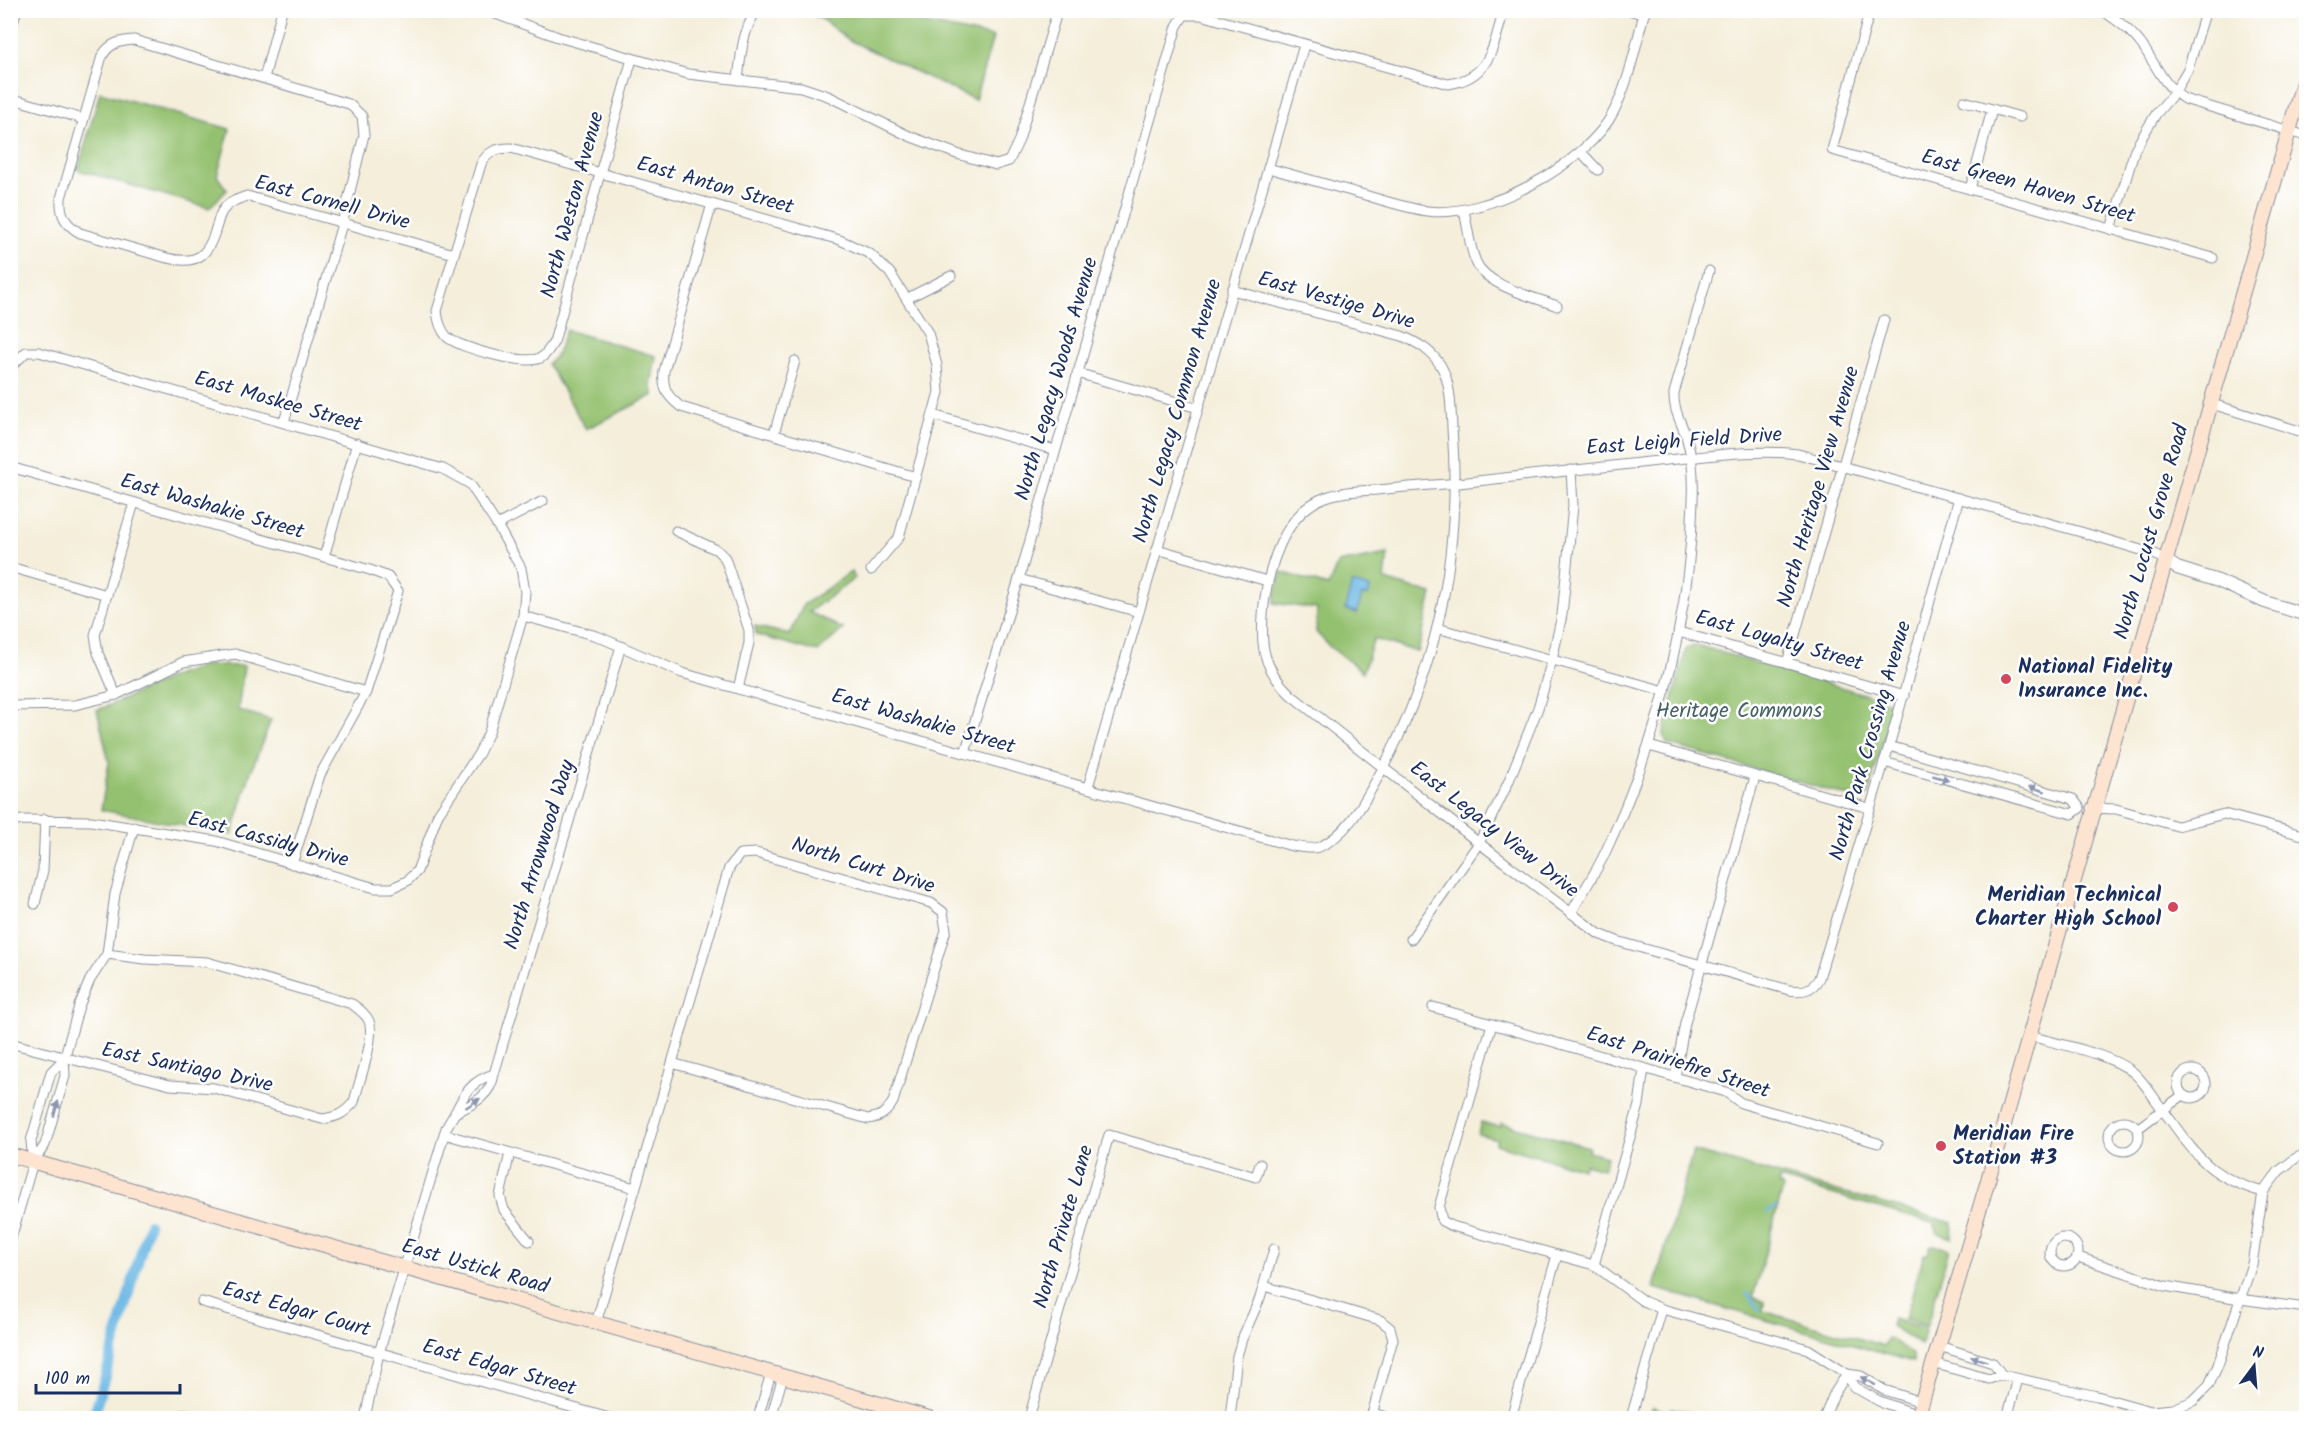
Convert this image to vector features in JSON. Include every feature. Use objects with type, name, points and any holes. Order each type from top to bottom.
[{"type":"main road","points":[[10,24],[14,10]]},
{"type":"main road","name":"North Locust Grove Road","points":[[1919,1412],[2030,1036],[2307,72]]},
{"type":"main road","name":"East Ustick Road","points":[[10,1155],[929,1419]]},
{"type":"street","points":[[264,78],[282,10]]},
{"type":"street","points":[[485,10],[558,37],[688,74],[801,87],[828,96],[909,136],[957,154],[996,165],[1009,161],[1019,140],[1055,19],[1054,10]]},
{"type":"street","points":[[738,80],[744,34],[757,10]]},
{"type":"street","points":[[1304,45],[1448,84],[1470,78],[1485,66],[1492,51],[1504,10]]},
{"type":"street","points":[[1268,168],[1406,207],[1428,211],[1464,211],[1499,201],[1540,179],[1581,152],[1600,133],[1614,112],[1621,95],[1645,13],[1630,10]]},
{"type":"street","name":"East Green Haven Street","points":[[1870,10],[1832,150],[2213,258]]},
{"type":"street","points":[[2102,10],[2130,31],[2174,93],[2197,105],[2307,136]]},
{"type":"street","points":[[2111,229],[2135,149],[2156,114],[2174,93],[2188,69],[2206,10]]},
{"type":"street","name":"North Legacy Woods Avenue","points":[[964,753],[1019,579],[1177,26],[1184,15],[1201,15],[1304,45]]},
{"type":"street","points":[[10,98],[83,119],[106,48],[114,43],[134,40],[349,104],[363,116],[364,135],[342,224],[284,422]]},
{"type":"street","name":"North Legacy Common Avenue","points":[[1088,787],[1304,45]]},
{"type":"street","name":"North Weston Avenue","points":[[454,254],[437,311],[442,330],[454,342],[518,361],[530,362],[543,357],[554,342],[632,59]]},
{"type":"street","points":[[1964,101],[2020,117]]},
{"type":"street","points":[[1970,189],[1992,110]]},
{"type":"street","name":"East Cornell Drive","points":[[83,119],[60,209],[63,219],[80,233],[181,261],[195,260],[207,252],[221,212],[232,201],[247,196],[454,254]]},
{"type":"street","name":"East Anton Street","points":[[454,254],[481,164],[492,151],[511,148],[840,240],[870,254],[890,273],[908,298],[928,333],[937,365],[939,392],[898,537],[871,570]]},
{"type":"street","points":[[1581,152],[1598,170]]},
{"type":"street","points":[[712,204],[664,371],[664,389],[669,398],[681,408],[916,477]]},
{"type":"street","points":[[1464,211],[1476,264],[1484,274],[1496,283],[1557,306]]},
{"type":"street","points":[[1571,913],[1604,856],[1650,746],[1679,632],[1687,584],[1693,498],[1687,438],[1675,408],[1674,393],[1709,271]]},
{"type":"street","points":[[908,298],[951,276]]},
{"type":"street","name":"East Vestige Drive","points":[[1232,290],[1402,336],[1428,350],[1442,369],[1447,384],[1456,483]]},
{"type":"street","name":"North Heritage View Avenue","points":[[1787,663],[1884,320]]},
{"type":"street","name":"East Moskee Street","points":[[10,372],[12,366],[26,352],[39,352],[443,469],[470,484],[497,525],[521,568],[525,592],[523,616],[489,732],[479,753],[438,814],[417,872],[407,881]]},
{"type":"street","points":[[774,434],[795,362]]},
{"type":"street","points":[[1077,373],[1198,408]]},
{"type":"street","points":[[2212,404],[2307,433]]},
{"type":"street","points":[[933,415],[1055,450]]},
{"type":"street","points":[[324,557],[357,443]]},
{"type":"street","name":"East Leigh Field Drive","points":[[1267,581],[1287,533],[1307,508],[1319,500],[1346,492],[1778,451],[1844,466],[2154,554],[2185,571],[2218,581],[2265,602],[2307,615]]},
{"type":"street","name":"East Washakie Street","points":[[10,467],[388,577],[398,591],[366,692]]},
{"type":"street","points":[[1411,939],[1479,843],[1538,708],[1562,615],[1574,506],[1570,470]]},
{"type":"street","points":[[1384,767],[1415,699],[1437,628],[1448,578],[1456,483]]},
{"type":"street","name":"North Park Crossing Avenue","points":[[1810,989],[1819,978],[1904,696],[1959,498]]},
{"type":"street","points":[[497,525],[543,501]]},
{"type":"street","points":[[116,695],[98,654],[95,635],[134,503]]},
{"type":"street","points":[[676,531],[717,550],[725,558],[749,630],[749,643],[738,689]]},
{"type":"street","points":[[1157,549],[1267,581]]},
{"type":"street","points":[[10,567],[107,595]]},
{"type":"street","points":[[1019,579],[1138,612]]},
{"type":"street","name":"East Legacy View Drive","points":[[1267,581],[1262,643],[1271,672],[1291,695],[1571,913],[1599,934],[1789,990],[1810,989]]},
{"type":"street","name":"East Washakie Street","points":[[523,616],[597,636],[682,674],[1292,846],[1317,849],[1340,834],[1357,812],[1384,767]]},
{"type":"street","points":[[1437,628],[1665,691]]},
{"type":"street","name":"East Loyalty Street","points":[[1679,632],[1904,696]]},
{"type":"street","name":"North Arrowwood Way","points":[[454,1113],[476,1103],[492,1086],[621,646]]},
{"type":"street","points":[[10,705],[75,705],[116,695],[183,663],[235,654],[366,692],[320,775],[292,864]]},
{"type":"street","points":[[1650,746],[1869,808]]},
{"type":"street","points":[[1889,746],[2073,799],[2080,808]]},
{"type":"street","points":[[1884,762],[2072,814],[2080,808],[2116,809],[2177,826],[2224,814],[2307,836]]},
{"type":"street","points":[[1675,1077],[1685,1023],[1755,777]]},
{"type":"street","points":[[35,904],[43,870],[45,819]]},
{"type":"street","name":"East Cassidy Drive","points":[[10,823],[45,819],[91,821],[134,827],[216,841],[375,888],[392,888],[407,881]]},
{"type":"street","points":[[10,1242],[33,1162],[45,1145],[65,1076],[64,1059],[80,1006],[90,980],[107,954],[115,894],[134,827]]},
{"type":"street","name":"North Curt Drive","points":[[596,1323],[635,1188],[729,868],[740,854],[756,853],[931,903],[943,912],[946,930],[893,1102],[885,1114],[868,1119],[672,1063]]},
{"type":"street","name":"East Santiago Drive","points":[[10,1044],[170,1085],[214,1088],[322,1119],[337,1117],[354,1102],[372,1033],[369,1021],[362,1011],[352,1004],[207,962],[144,959],[107,954]]},
{"type":"street","name":"East Prairiefire Street","points":[[1433,1007],[1726,1092],[1741,1103],[1878,1143]]},
{"type":"street","points":[[1492,1024],[1439,1207],[1440,1218],[1452,1226],[1594,1265],[1643,1301],[1662,1309],[1808,1348],[1847,1374],[1861,1376],[1919,1412]]},
{"type":"street","points":[[2030,1036],[2116,1062],[2134,1074],[2209,1167],[2238,1185],[2264,1192]]},
{"type":"street","points":[[33,1162],[31,1141],[51,1072],[64,1059]]},
{"type":"street","points":[[1594,1265],[1639,1105],[1644,1068]]},
{"type":"street","points":[[365,1419],[380,1353],[444,1134],[465,1092],[480,1078],[494,1074]]},
{"type":"street","points":[[2137,1129],[2183,1095]]},
{"type":"street","points":[[444,1134],[635,1188]]},
{"type":"street","name":"North Private Lane","points":[[1029,1419],[1109,1135],[1256,1177],[1260,1164]]},
{"type":"street","points":[[510,1153],[500,1196],[504,1210],[529,1241]]},
{"type":"street","points":[[1934,1364],[1989,1379],[2002,1375],[2097,1396],[2151,1411],[2173,1409],[2193,1401],[2209,1385],[2215,1375],[2254,1253],[2260,1204],[2264,1192],[2279,1171],[2296,1158],[2307,1154]]},
{"type":"street","points":[[1230,1419],[1237,1356],[1264,1286],[1274,1249]]},
{"type":"street","points":[[1511,1419],[1557,1255]]},
{"type":"street","points":[[2078,1257],[2164,1286],[2307,1308]]},
{"type":"street","points":[[1264,1286],[1380,1320],[1390,1328],[1393,1339],[1372,1416],[1391,1419]]},
{"type":"street","name":"East Edgar Court","points":[[202,1302],[380,1353]]},
{"type":"street","points":[[1631,1419],[1662,1309]]},
{"type":"street","points":[[1939,1346],[1993,1363],[2002,1375]]},
{"type":"street","name":"East Edgar Street","points":[[380,1353],[609,1419]]},
{"type":"street","points":[[759,1419],[777,1374]]},
{"type":"street","points":[[771,1419],[777,1374]]},
{"type":"street","points":[[1824,1419],[1834,1394],[1847,1374]]},
{"type":"street","points":[[2007,1419],[2018,1379]]},
{"type":"street","points":[[174,1418],[185,1414],[209,1419]]},
{"type":"green space","points":[[804,11],[882,11],[928,24],[993,37],[975,100],[849,40],[820,18]]},
{"type":"green space","points":[[100,92],[230,129],[217,176],[227,190],[209,208],[78,170]]},
{"type":"green space","points":[[566,330],[656,356],[651,385],[654,395],[586,429],[548,364],[556,356]]},
{"type":"green space","points":[[1388,554],[1385,580],[1432,594],[1418,652],[1374,639],[1363,672],[1330,647],[1316,632],[1317,609],[1274,603],[1281,572],[1328,586],[1338,563]]},
{"type":"green space","points":[[851,572],[855,578],[809,612],[843,629],[818,652],[756,635],[755,626],[790,635],[803,605]]},
{"type":"green space","name":"Heritage Commons","points":[[1696,645],[1881,699],[1891,704],[1892,709],[1868,794],[1862,798],[1855,798],[1667,744],[1664,732],[1686,649]]},
{"type":"green space","points":[[208,665],[244,666],[238,710],[271,720],[250,774],[232,835],[101,810],[109,762],[97,710],[180,674]]},
{"type":"green space","points":[[1481,1122],[1500,1127],[1501,1123],[1589,1147],[1588,1152],[1607,1157],[1603,1169],[1585,1164],[1583,1169],[1495,1144],[1497,1139],[1478,1134]]},
{"type":"green space","points":[[1693,1151],[1953,1223],[1952,1238],[1937,1233],[1935,1224],[1780,1179],[1778,1184],[1783,1188],[1753,1297],[1764,1302],[1763,1311],[1884,1346],[1890,1338],[1913,1355],[1913,1362],[1654,1288]]},
{"type":"green space","points":[[1930,1246],[1949,1249],[1927,1326],[1905,1319],[1924,1254],[1928,1254]]},
{"type":"green space","points":[[1893,1319],[1926,1328],[1921,1345],[1891,1326]]},
{"type":"green space","points":[[1653,1407],[1671,1413],[1672,1408],[1710,1418],[1649,1418]]},
{"type":"water","points":[[1352,583],[1370,588],[1368,596],[1362,595],[1357,613],[1345,609]]},
{"type":"waterway","points":[[1767,1212],[1776,1207]]},
{"type":"waterway","points":[[93,1418],[149,1224]]},
{"type":"waterway","points":[[1747,1293],[1760,1310]]},
{"type":"place","name":"National Fidelity Insurance Inc.","points":[[2006,679]]},
{"type":"place","name":"Meridian Technical Charter High School","points":[[2173,907]]},
{"type":"place","name":"Meridian Fire Station #3","points":[[1941,1146]]}]
